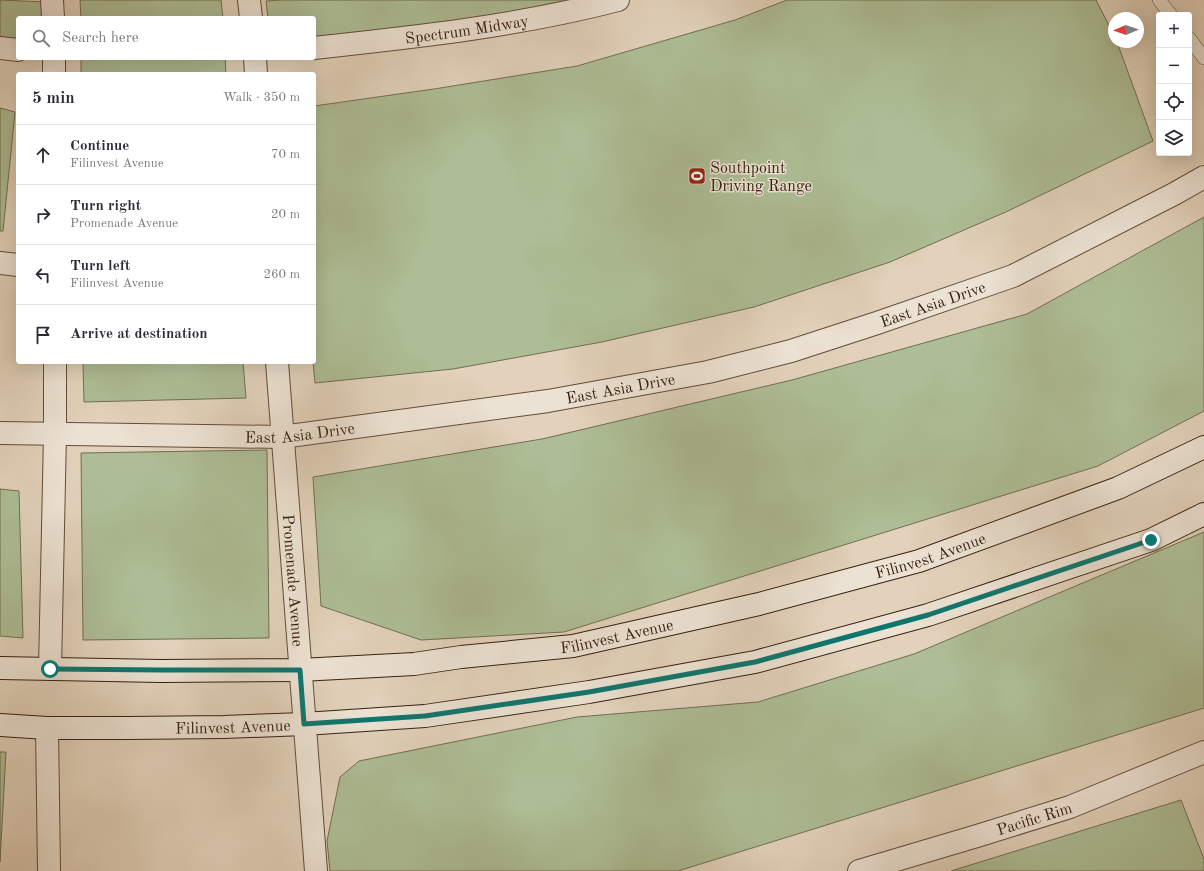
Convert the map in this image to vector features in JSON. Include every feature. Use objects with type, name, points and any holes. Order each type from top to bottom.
[{"type":"street","points":[[52,0],[53,16]]},
{"type":"street","points":[[249,0],[251,16]]},
{"type":"street","name":"Spectrum Midway","points":[[316,48],[475,29],[577,11],[618,0]]},
{"type":"street","points":[[0,48],[16,50]]},
{"type":"street","points":[[54,60],[54,72]]},
{"type":"street","points":[[255,60],[256,72]]},
{"type":"street","name":"East Asia Drive","points":[[0,433],[282,437],[548,401],[708,372],[791,351],[1013,276],[1174,194],[1204,177]]},
{"type":"street","points":[[0,263],[16,265]]},
{"type":"street","points":[[50,669],[55,364]]},
{"type":"street","name":"Promenade Avenue","points":[[277,364],[316,871]]},
{"type":"street","name":"Filinvest Avenue","points":[[0,668],[300,670],[414,664],[461,657],[572,646],[759,604],[919,561],[1118,488],[1204,447]]},
{"type":"street","name":"Filinvest Avenue","points":[[0,725],[47,728],[224,727],[304,724],[425,716],[589,692],[755,662],[943,610],[1151,540],[1204,514]]},
{"type":"street","points":[[47,728],[49,871]]},
{"type":"street","name":"Pacific Rim","points":[[859,871],[1070,807],[1204,752]]},
{"type":"lane","points":[[1159,0],[1169,12]]},
{"type":"lane","points":[[1192,42],[1204,58]]},
{"type":"green space","points":[[0,0],[45,2],[44,16],[16,16],[16,42],[0,39]]},
{"type":"green space","points":[[80,0],[221,0],[223,16],[81,16]]},
{"type":"green space","points":[[572,0],[515,13],[316,39],[316,16],[268,16],[266,1]]},
{"type":"green space","name":"Southpoint Driving Range","points":[[787,0],[1096,0],[1108,23],[1108,48],[1119,48],[1153,141],[1008,211],[890,262],[754,307],[602,342],[453,369],[315,383],[313,364],[316,364],[316,106],[434,89],[577,66],[735,20]]},
{"type":"green space","points":[[81,60],[225,60],[226,72],[81,72]]},
{"type":"green space","points":[[0,108],[15,112],[3,231],[0,231]]},
{"type":"green space","points":[[1204,217],[1204,411],[1098,466],[564,632],[421,640],[321,606],[313,477],[542,439],[792,380],[1027,314]]},
{"type":"green space","points":[[83,364],[243,364],[246,398],[84,402]]},
{"type":"green space","points":[[267,450],[269,638],[83,640],[81,453]]},
{"type":"green space","points":[[0,489],[19,491],[23,638],[0,636]]},
{"type":"green space","points":[[1204,532],[1204,708],[678,871],[330,871],[327,841],[340,777],[359,761],[577,717],[758,702],[914,654]]},
{"type":"green space","points":[[0,752],[6,752],[0,862]]},
{"type":"green space","points":[[1181,800],[1204,859],[1204,871],[951,871]]},
{"type":"place","name":"Southpoint Driving Range","points":[[697,176]]},
{"type":"route","points":[[50,669],[300,670],[304,724],[425,716],[589,692],[755,662],[928,615],[1151,540]]}]
